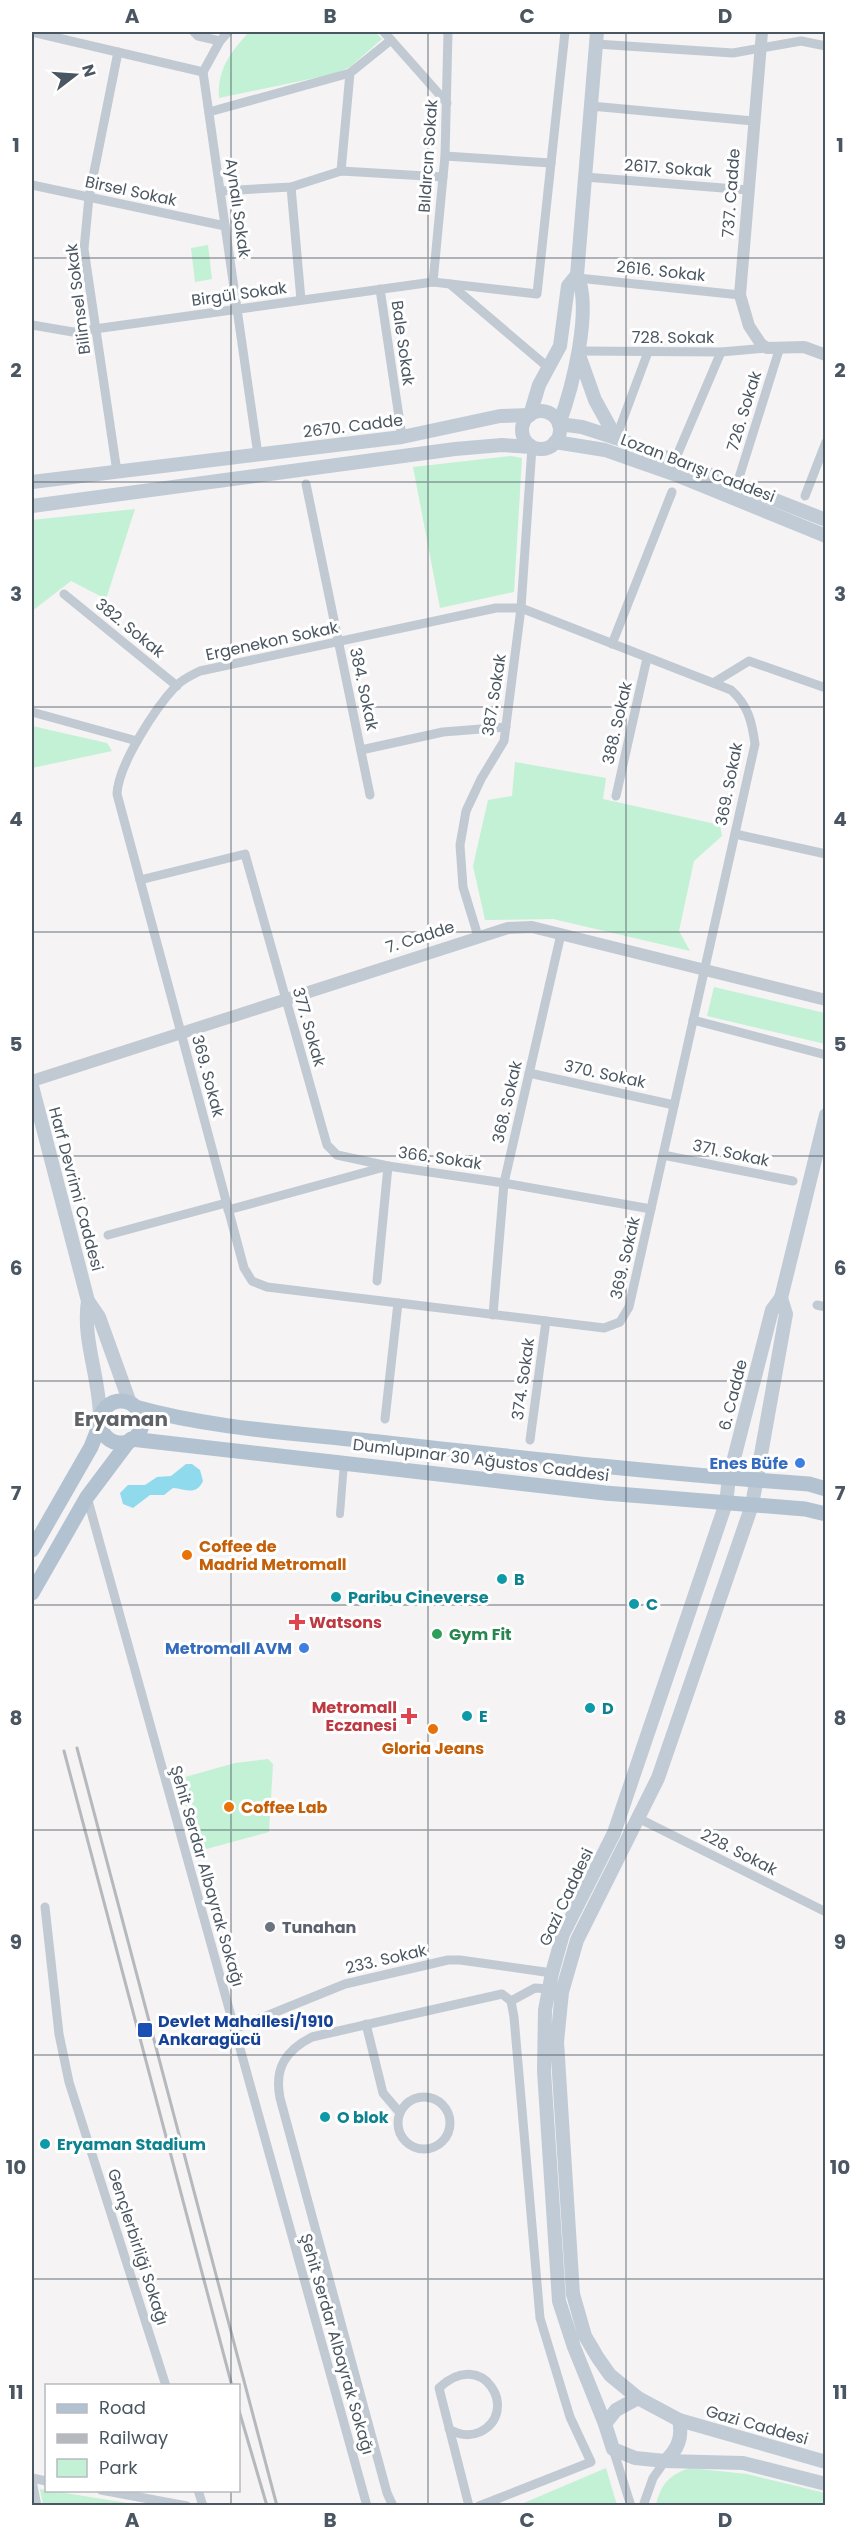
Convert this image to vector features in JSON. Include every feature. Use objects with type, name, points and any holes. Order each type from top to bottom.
[{"type":"main road","points":[[32,506],[455,449],[502,445],[546,448],[555,442],[572,388],[578,351],[584,289],[578,276],[597,38]]},
{"type":"main road","points":[[532,447],[526,442],[522,430],[530,415],[539,385],[550,369],[560,346],[568,286],[578,276]]},
{"type":"main road","points":[[578,351],[595,400],[616,438]]},
{"type":"main road","points":[[530,415],[547,412],[559,424]]},
{"type":"main road","name":"2670. Cadde","points":[[32,482],[402,437],[500,416],[530,415]]},
{"type":"main road","name":"Lozan Barışı Caddesi","points":[[559,424],[582,427],[616,438],[825,520]]},
{"type":"main road","name":"Lozan Barışı Caddesi","points":[[555,442],[605,450],[679,476],[825,536]]},
{"type":"main road","name":"Harf Devrimi Caddesi","points":[[32,1083],[88,1301],[99,1317],[133,1405]]},
{"type":"main road","name":"6. Cadde","points":[[726,1503],[729,1478],[772,1310],[781,1298],[825,1115]]},
{"type":"main road","name":"6. Cadde","points":[[752,1505],[786,1314],[781,1298]]},
{"type":"main road","name":"Harf Devrimi Caddesi","points":[[88,1301],[85,1322],[98,1381],[100,1421]]},
{"type":"main road","points":[[32,1551],[91,1448],[100,1421],[112,1403],[133,1405],[139,1413],[141,1426],[87,1497],[32,1593]]},
{"type":"main road","name":"Dumlupınar 30 Ağustos Caddesi","points":[[133,1405],[202,1421],[316,1435],[608,1469],[809,1484],[825,1489]]},
{"type":"main road","points":[[100,1421],[111,1440],[130,1440]]},
{"type":"main road","name":"Dumlupınar 30 Ağustos Caddesi","points":[[130,1440],[344,1462],[605,1493],[805,1509],[825,1514]]},
{"type":"main road","name":"Gazi Caddesi","points":[[638,2398],[610,2375],[598,2358],[585,2337],[573,2294],[552,1972],[564,1934],[614,1833],[726,1503]]},
{"type":"main road","name":"Gazi Caddesi","points":[[605,2424],[562,2315],[557,2286],[543,2051],[555,1991],[577,1940],[640,1819],[658,1778],[752,1505]]},
{"type":"main road","points":[[636,1770],[658,1778]]},
{"type":"main road","points":[[665,2461],[679,2445],[681,2432],[679,2420],[638,2398],[616,2410],[605,2424],[613,2449],[635,2458],[665,2461],[705,2460],[743,2463],[825,2484]]},
{"type":"main road","name":"Gazi Caddesi","points":[[679,2420],[825,2462]]},
{"type":"street","points":[[32,32],[203,72],[220,41],[228,32]]},
{"type":"street","points":[[194,32],[198,36],[220,41]]},
{"type":"street","points":[[384,32],[447,103]]},
{"type":"street","name":"Bıldırcın Sokak","points":[[433,282],[445,156],[448,32]]},
{"type":"street","points":[[445,156],[551,163],[565,32]]},
{"type":"street","name":"737. Cadde","points":[[762,32],[758,49],[740,295],[754,337],[774,347]]},
{"type":"street","points":[[597,38],[733,53],[801,41],[825,46]]},
{"type":"street","points":[[209,112],[350,73],[391,40]]},
{"type":"street","name":"Bilimsel Sokak","points":[[117,52],[89,197],[84,249],[117,472]]},
{"type":"street","name":"Aynalı Sokak","points":[[203,72],[258,455]]},
{"type":"street","points":[[341,171],[350,73]]},
{"type":"street","points":[[591,106],[753,121]]},
{"type":"street","name":"Birgül Sokak","points":[[32,325],[73,332],[433,282],[537,294],[551,163]]},
{"type":"street","points":[[220,191],[291,187],[341,171],[443,177]]},
{"type":"street","name":"2617. Sokak","points":[[585,177],[748,190]]},
{"type":"street","name":"Birsel Sokak","points":[[32,185],[225,226]]},
{"type":"street","points":[[291,187],[302,300]]},
{"type":"street","name":"2616. Sokak","points":[[578,276],[740,295]]},
{"type":"street","points":[[450,284],[550,369]]},
{"type":"street","name":"Bale Sokak","points":[[380,289],[402,437]]},
{"type":"street","points":[[774,347],[804,347],[825,355]]},
{"type":"street","name":"728. Sokak","points":[[578,351],[721,352],[774,347]]},
{"type":"street","name":"726. Sokak","points":[[737,484],[774,347]]},
{"type":"street","points":[[616,438],[648,352]]},
{"type":"street","points":[[675,460],[721,352]]},
{"type":"street","points":[[805,496],[825,442]]},
{"type":"street","name":"387. Sokak","points":[[478,936],[463,887],[460,845],[466,811],[481,779],[504,741],[521,608],[532,447]]},
{"type":"street","name":"384. Sokak","points":[[306,484],[370,795]]},
{"type":"street","points":[[612,644],[672,492]]},
{"type":"street","name":"382. Sokak","points":[[64,594],[177,686]]},
{"type":"street","name":"Ergenekon Sokak","points":[[180,1031],[117,794],[118,781],[137,741],[177,686],[200,671],[496,608],[521,608],[730,690]]},
{"type":"street","name":"388. Sokak","points":[[616,796],[647,658]]},
{"type":"street","points":[[713,683],[749,661],[825,688]]},
{"type":"street","name":"369. Sokak","points":[[180,1031],[244,1268],[252,1281],[259,1285],[604,1329],[620,1322],[629,1307],[755,744],[749,713],[741,700],[730,690]]},
{"type":"street","points":[[32,712],[137,741]]},
{"type":"street","points":[[361,750],[443,732],[506,727]]},
{"type":"street","points":[[735,834],[825,854]]},
{"type":"street","name":"377. Sokak","points":[[140,880],[245,854],[327,1145],[337,1155],[388,1166]]},
{"type":"street","name":"7. Cadde","points":[[32,1083],[180,1031],[508,928],[532,927],[825,1000]]},
{"type":"street","name":"368. Sokak","points":[[494,1315],[504,1182],[561,934]]},
{"type":"street","points":[[693,1020],[825,1055]]},
{"type":"street","name":"370. Sokak","points":[[530,1073],[674,1105]]},
{"type":"street","name":"371. Sokak","points":[[663,1155],[793,1181]]},
{"type":"street","points":[[377,1281],[388,1166]]},
{"type":"street","name":"366. Sokak","points":[[108,1235],[388,1166],[504,1182],[651,1209]]},
{"type":"street","points":[[385,1419],[398,1303]]},
{"type":"street","name":"374. Sokak","points":[[530,1440],[546,1321]]},
{"type":"street","points":[[340,1514],[344,1462]]},
{"type":"street","name":"Şehit Serdar Albayrak Sokağı","points":[[87,1497],[367,2505]]},
{"type":"street","name":"228. Sokak","points":[[640,1819],[825,1912]]},
{"type":"street","name":"Gençlerbirliği Sokağı","points":[[45,1907],[59,2034],[69,2082],[166,2384]]},
{"type":"street","name":"233. Sokak","points":[[234,2029],[345,1984],[448,1960],[552,1972]]},
{"type":"street","points":[[511,2001],[535,1989],[555,1991]]},
{"type":"street","points":[[393,2505],[387,2493],[278,2085],[282,2063],[297,2045],[312,2037],[495,1994],[508,1996],[511,2001],[540,2318],[570,2417],[591,2462],[479,2505]]},
{"type":"street","points":[[366,2024],[383,2092],[400,2113]]},
{"type":"street","points":[[427,2097],[434,2099],[441,2103],[449,2118],[447,2134],[435,2146],[417,2148],[403,2138],[398,2121],[400,2113],[411,2100],[427,2097]]},
{"type":"street","points":[[449,2429],[457,2434],[476,2434],[492,2423],[496,2414],[496,2395],[485,2379],[468,2373],[458,2374],[439,2388],[449,2429],[469,2505]]},
{"type":"street","points":[[613,2449],[631,2505]]},
{"type":"street","points":[[643,2505],[653,2478],[665,2461]]},
{"type":"street","points":[[32,2479],[37,2505]]},
{"type":"street","points":[[112,2492],[187,2505]]},
{"type":"green space","points":[[249,32],[375,32],[382,39],[350,67],[334,74],[219,98],[220,78],[226,62]]},
{"type":"green space","points":[[208,245],[212,279],[195,282],[191,248]]},
{"type":"green space","points":[[511,456],[522,458],[514,592],[440,608],[413,467]]},
{"type":"green space","points":[[135,509],[106,599],[71,581],[32,611],[32,520]]},
{"type":"green space","points":[[32,726],[107,743],[112,751],[32,768]]},
{"type":"green space","points":[[515,762],[606,778],[603,799],[720,825],[722,836],[694,861],[679,931],[690,951],[553,919],[485,920],[473,866],[488,800],[512,796]]},
{"type":"green space","points":[[714,987],[825,1013],[825,1044],[707,1016]]},
{"type":"green space","points":[[268,1759],[273,1764],[269,1832],[199,1851],[178,1779],[235,1763]]},
{"type":"green space","points":[[606,2468],[617,2505],[519,2505]]},
{"type":"green space","points":[[690,2468],[747,2474],[825,2493],[825,2505],[656,2505],[667,2481]]},
{"type":"green space","points":[[40,2489],[45,2490],[45,2492],[59,2492],[140,2505],[43,2505]]},
{"type":"water","points":[[186,1464],[192,1464],[200,1470],[203,1481],[197,1489],[173,1488],[164,1495],[150,1495],[133,1508],[123,1504],[120,1493],[128,1485],[145,1485],[157,1477],[171,1476]]},
{"type":"railway","points":[[77,1748],[277,2506]]},
{"type":"railway","points":[[64,1751],[231,2384]]},
{"type":"railway","points":[[240,2414],[267,2506]]},
{"type":"place","name":"Enes Büfe","points":[[800,1463]]},
{"type":"place","name":"Coffee de Madrid Metromall","points":[[187,1555]]},
{"type":"place","name":"B","points":[[502,1579]]},
{"type":"place","name":"Paribu Cineverse","points":[[336,1597]]},
{"type":"place","name":"C","points":[[634,1604]]},
{"type":"place","name":"Watsons","points":[[297,1622]]},
{"type":"place","name":"Gym Fit","points":[[437,1634]]},
{"type":"place","name":"Metromall AVM","points":[[304,1648]]},
{"type":"place","name":"D","points":[[590,1708]]},
{"type":"place","name":"Metromall Eczanesi","points":[[409,1716]]},
{"type":"place","name":"E","points":[[467,1716]]},
{"type":"place","name":"Gloria Jeans","points":[[433,1729]]},
{"type":"place","name":"Coffee Lab","points":[[229,1807]]},
{"type":"place","name":"Tunahan","points":[[270,1927]]},
{"type":"place","name":"Devlet Mahallesi/1910 Ankaragücü","points":[[145,2030]]},
{"type":"place","name":"O blok","points":[[325,2117]]},
{"type":"place","name":"Eryaman Stadium","points":[[45,2144]]},
{"type":"district","name":"Eryaman","points":[[121,1419]]}]
